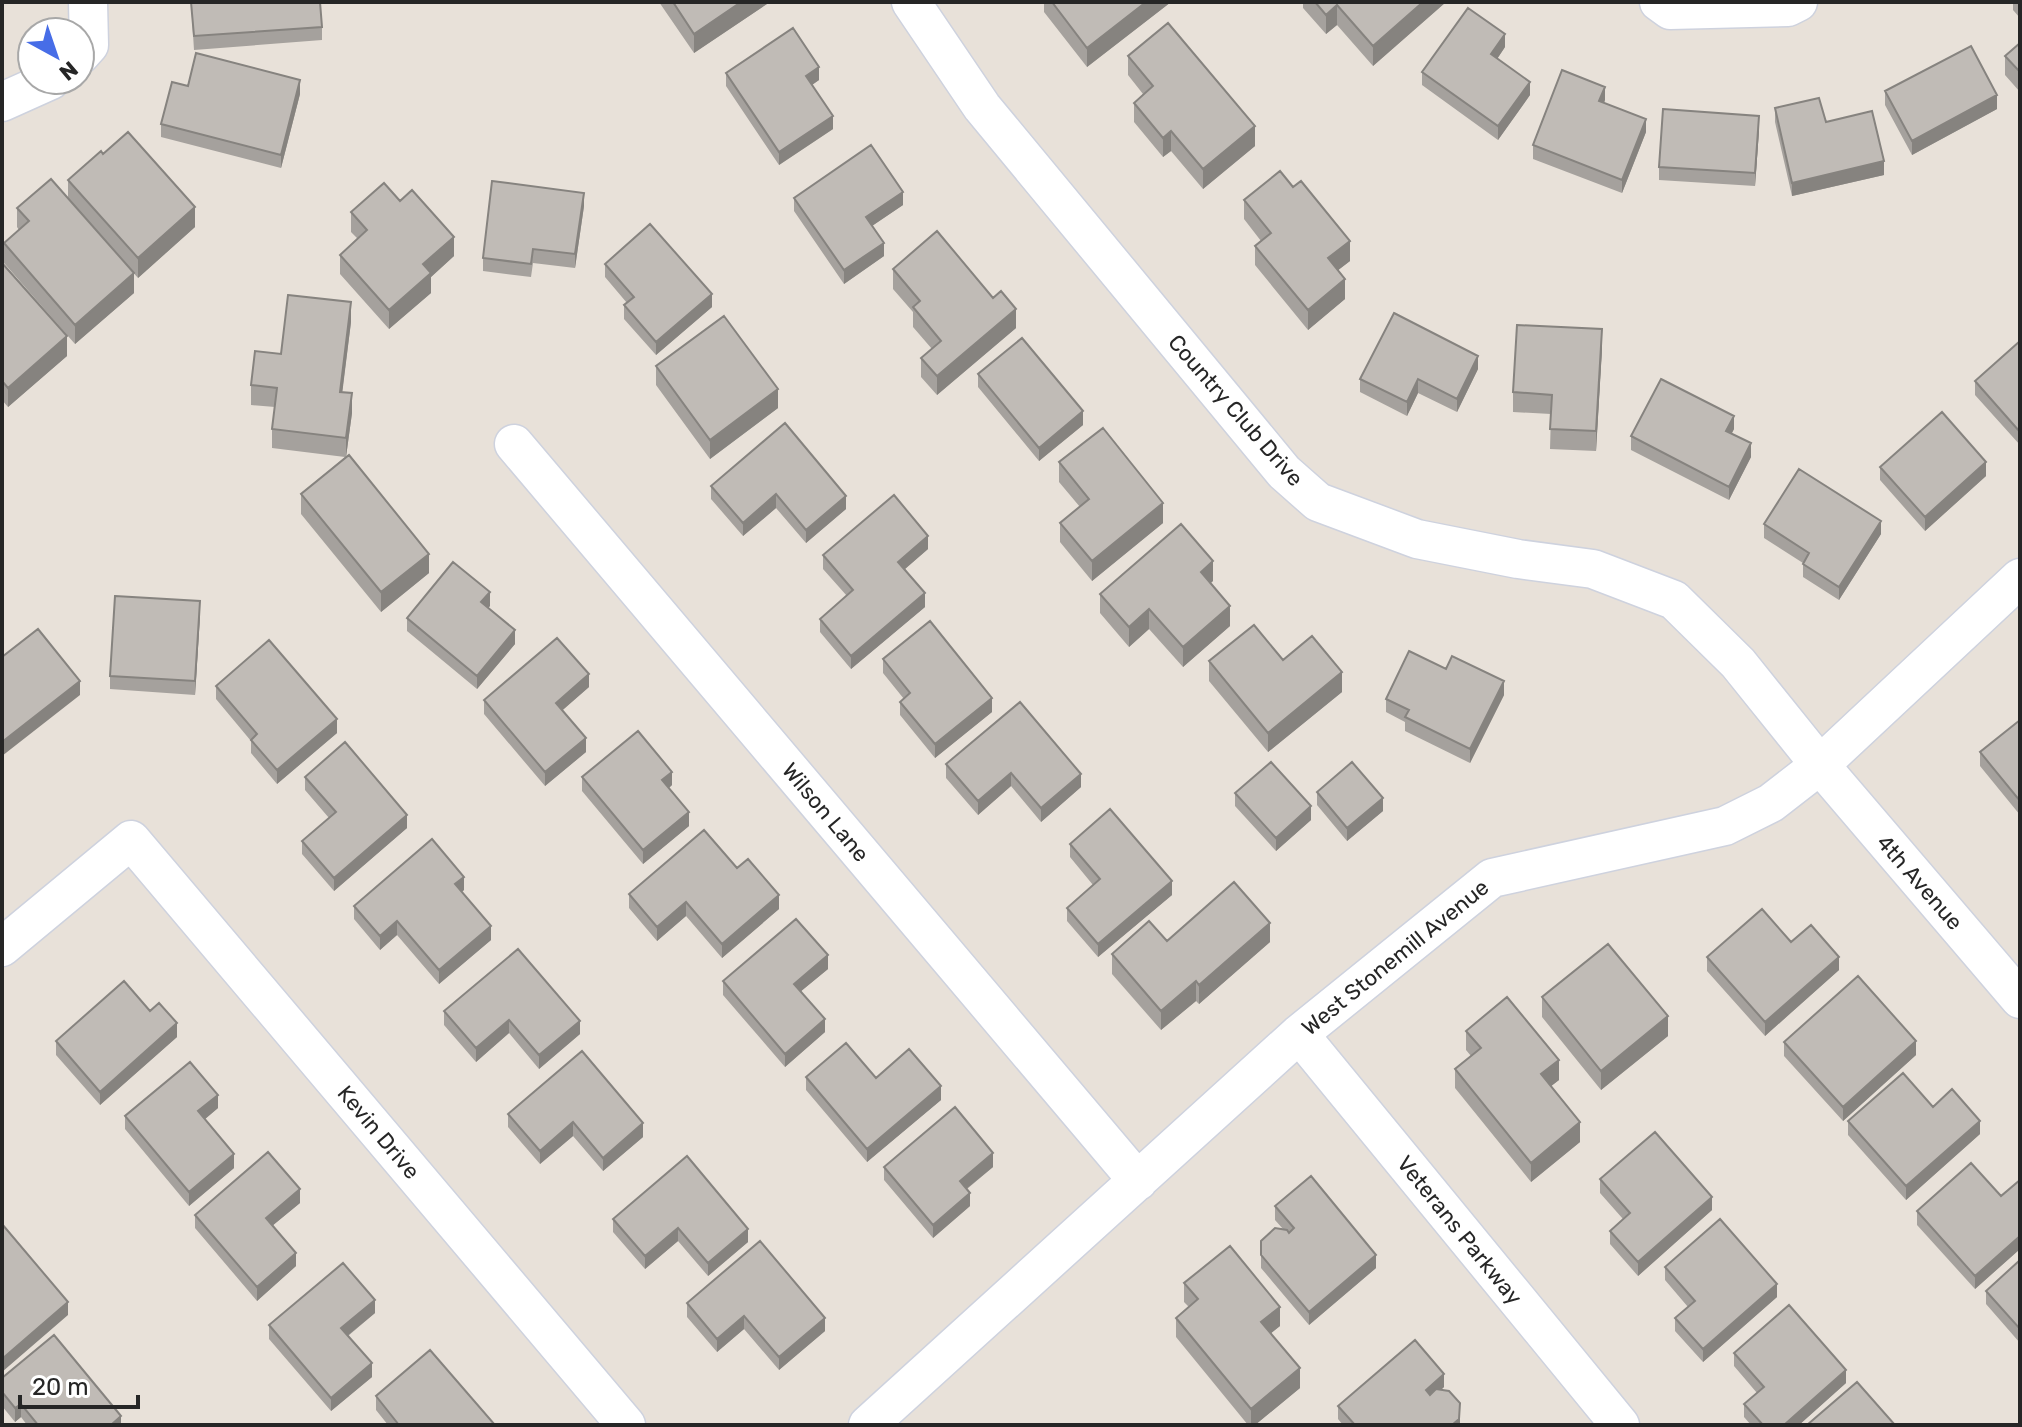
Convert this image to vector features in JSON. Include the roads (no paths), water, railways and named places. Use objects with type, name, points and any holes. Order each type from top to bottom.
[{"type":"street","name":"Country Club Drive","points":[[911,2],[982,107],[1284,472],[1318,502],[1417,539],[1518,559],[1593,569],[1674,600],[1738,663],[1820,765]]},
{"type":"street","points":[[1659,2],[1670,10],[1788,7],[1798,2]]},
{"type":"street","name":"Wilson Lane","points":[[514,444],[1138,1181]]},
{"type":"street","name":"West Stonemill Avenue","points":[[868,1425],[1299,1034],[1492,878],[1725,826],[1771,803],[1820,765],[2020,578]]},
{"type":"street","name":"4th Avenue","points":[[1820,765],[2020,999]]},
{"type":"street","name":"Kevin Drive","points":[[2,947],[131,840],[626,1425]]},
{"type":"street","name":"Veterans Parkway","points":[[1299,1034],[1620,1425]]}]
